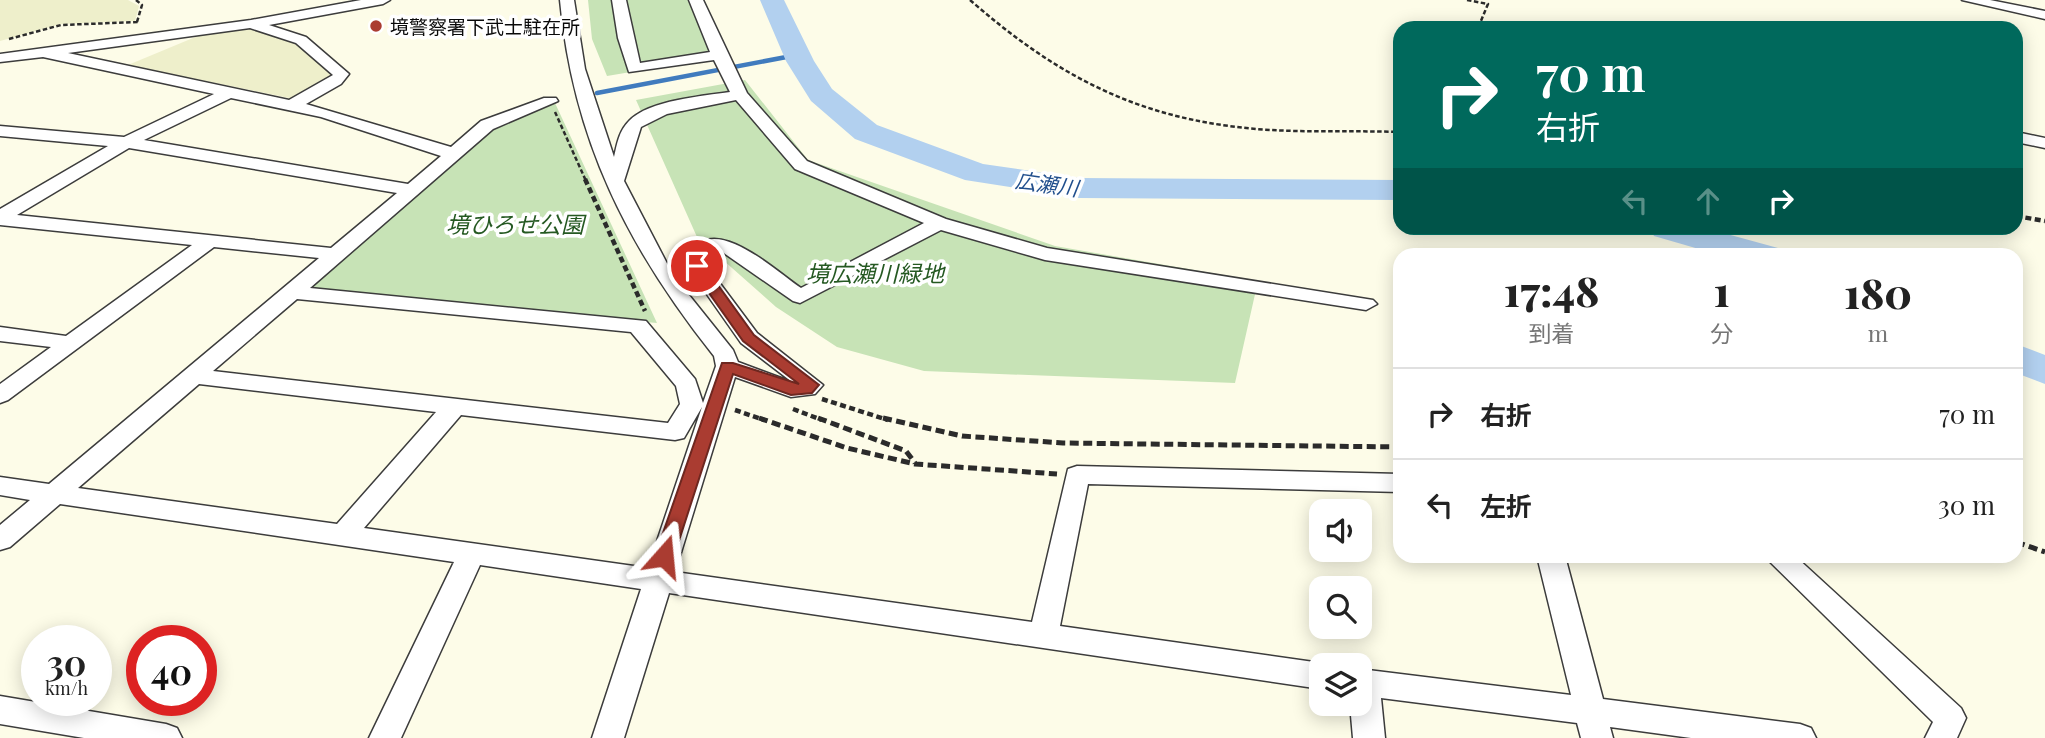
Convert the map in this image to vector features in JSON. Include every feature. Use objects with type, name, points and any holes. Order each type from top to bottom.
[{"type":"street","points":[[0,58],[251,24],[383,0]]},
{"type":"street","points":[[567,0],[569,40],[603,149],[616,179],[662,274],[725,355],[727,366],[608,738]]},
{"type":"street","points":[[619,0],[625,38],[634,69],[724,64]]},
{"type":"street","points":[[696,0],[740,95],[801,165],[939,223],[1045,254],[1366,304]]},
{"type":"street","points":[[1969,0],[2045,15]]},
{"type":"street","points":[[251,24],[301,40],[341,74],[336,81],[292,105]]},
{"type":"street","points":[[46,53],[292,105],[454,154]]},
{"type":"street","points":[[0,218],[125,142],[232,91]]},
{"type":"street","points":[[616,179],[624,160],[629,131],[636,120],[651,113],[740,95]]},
{"type":"street","points":[[0,540],[487,125],[550,101]]},
{"type":"street","points":[[0,131],[125,142],[412,190]]},
{"type":"street","points":[[2023,138],[2045,144]]},
{"type":"street","points":[[0,218],[335,254]]},
{"type":"street","points":[[727,366],[790,398],[811,385],[749,338],[697,266],[700,252],[709,244],[722,243],[800,297],[939,223]]},
{"type":"street","points":[[0,396],[210,241]]},
{"type":"street","points":[[194,376],[676,432],[692,404],[687,384],[638,326],[289,292]]},
{"type":"street","points":[[0,334],[71,343]]},
{"type":"street","points":[[344,534],[455,406]]},
{"type":"street","points":[[1043,638],[1077,475],[1393,483]]},
{"type":"street","points":[[0,486],[1309,674]]},
{"type":"street","points":[[384,738],[472,553]]},
{"type":"street","points":[[1553,563],[1593,724]]},
{"type":"street","points":[[1784,563],[1950,718],[1941,738]]},
{"type":"street","points":[[1372,684],[1593,724],[1800,738]]},
{"type":"street","points":[[0,710],[166,738]]},
{"type":"street","points":[[1366,716],[1369,738]]},
{"type":"path","points":[[4,41],[61,25],[137,22],[142,5],[136,0]]},
{"type":"path","points":[[970,0],[1047,64],[1122,99],[1167,116],[1275,130],[1393,132]]},
{"type":"path","points":[[1467,0],[1488,4],[1481,21]]},
{"type":"path","points":[[2023,217],[2045,221]]},
{"type":"path","points":[[790,398],[962,436],[1063,443],[1393,447]]},
{"type":"path","points":[[790,398],[906,452],[915,464]]},
{"type":"path","points":[[2023,544],[2045,552]]},
{"type":"green space","points":[[0,0],[128,0],[139,6],[135,21],[61,24],[0,41]]},
{"type":"green space","points":[[588,0],[703,0],[726,56],[607,76],[592,39]]},
{"type":"green space","points":[[240,28],[271,33],[303,46],[332,74],[324,83],[294,99],[128,65],[205,33]]},
{"type":"green space","name":"境広瀬川緑地","points":[[745,80],[808,160],[1055,246],[1258,281],[1235,383],[924,371],[837,347],[776,307],[697,237],[636,100]]},
{"type":"green space","name":"境ひろせ公園","points":[[555,103],[657,323],[297,290],[497,124]]},
{"type":"waterway","name":"広瀬川","points":[[772,0],[800,61],[821,95],[866,132],[977,173],[1079,188],[1393,190]]},
{"type":"waterway","points":[[597,93],[797,55]]},
{"type":"waterway","name":"広瀬川","points":[[1692,235],[1737,248]]},
{"type":"waterway","name":"広瀬川","points":[[2023,360],[2045,371]]},
{"type":"place","name":"境警察署下武士駐在所","points":[[376,26]]},
{"type":"route","points":[[664,556],[727,366],[791,390],[807,389],[811,385],[749,338],[697,266]]}]
